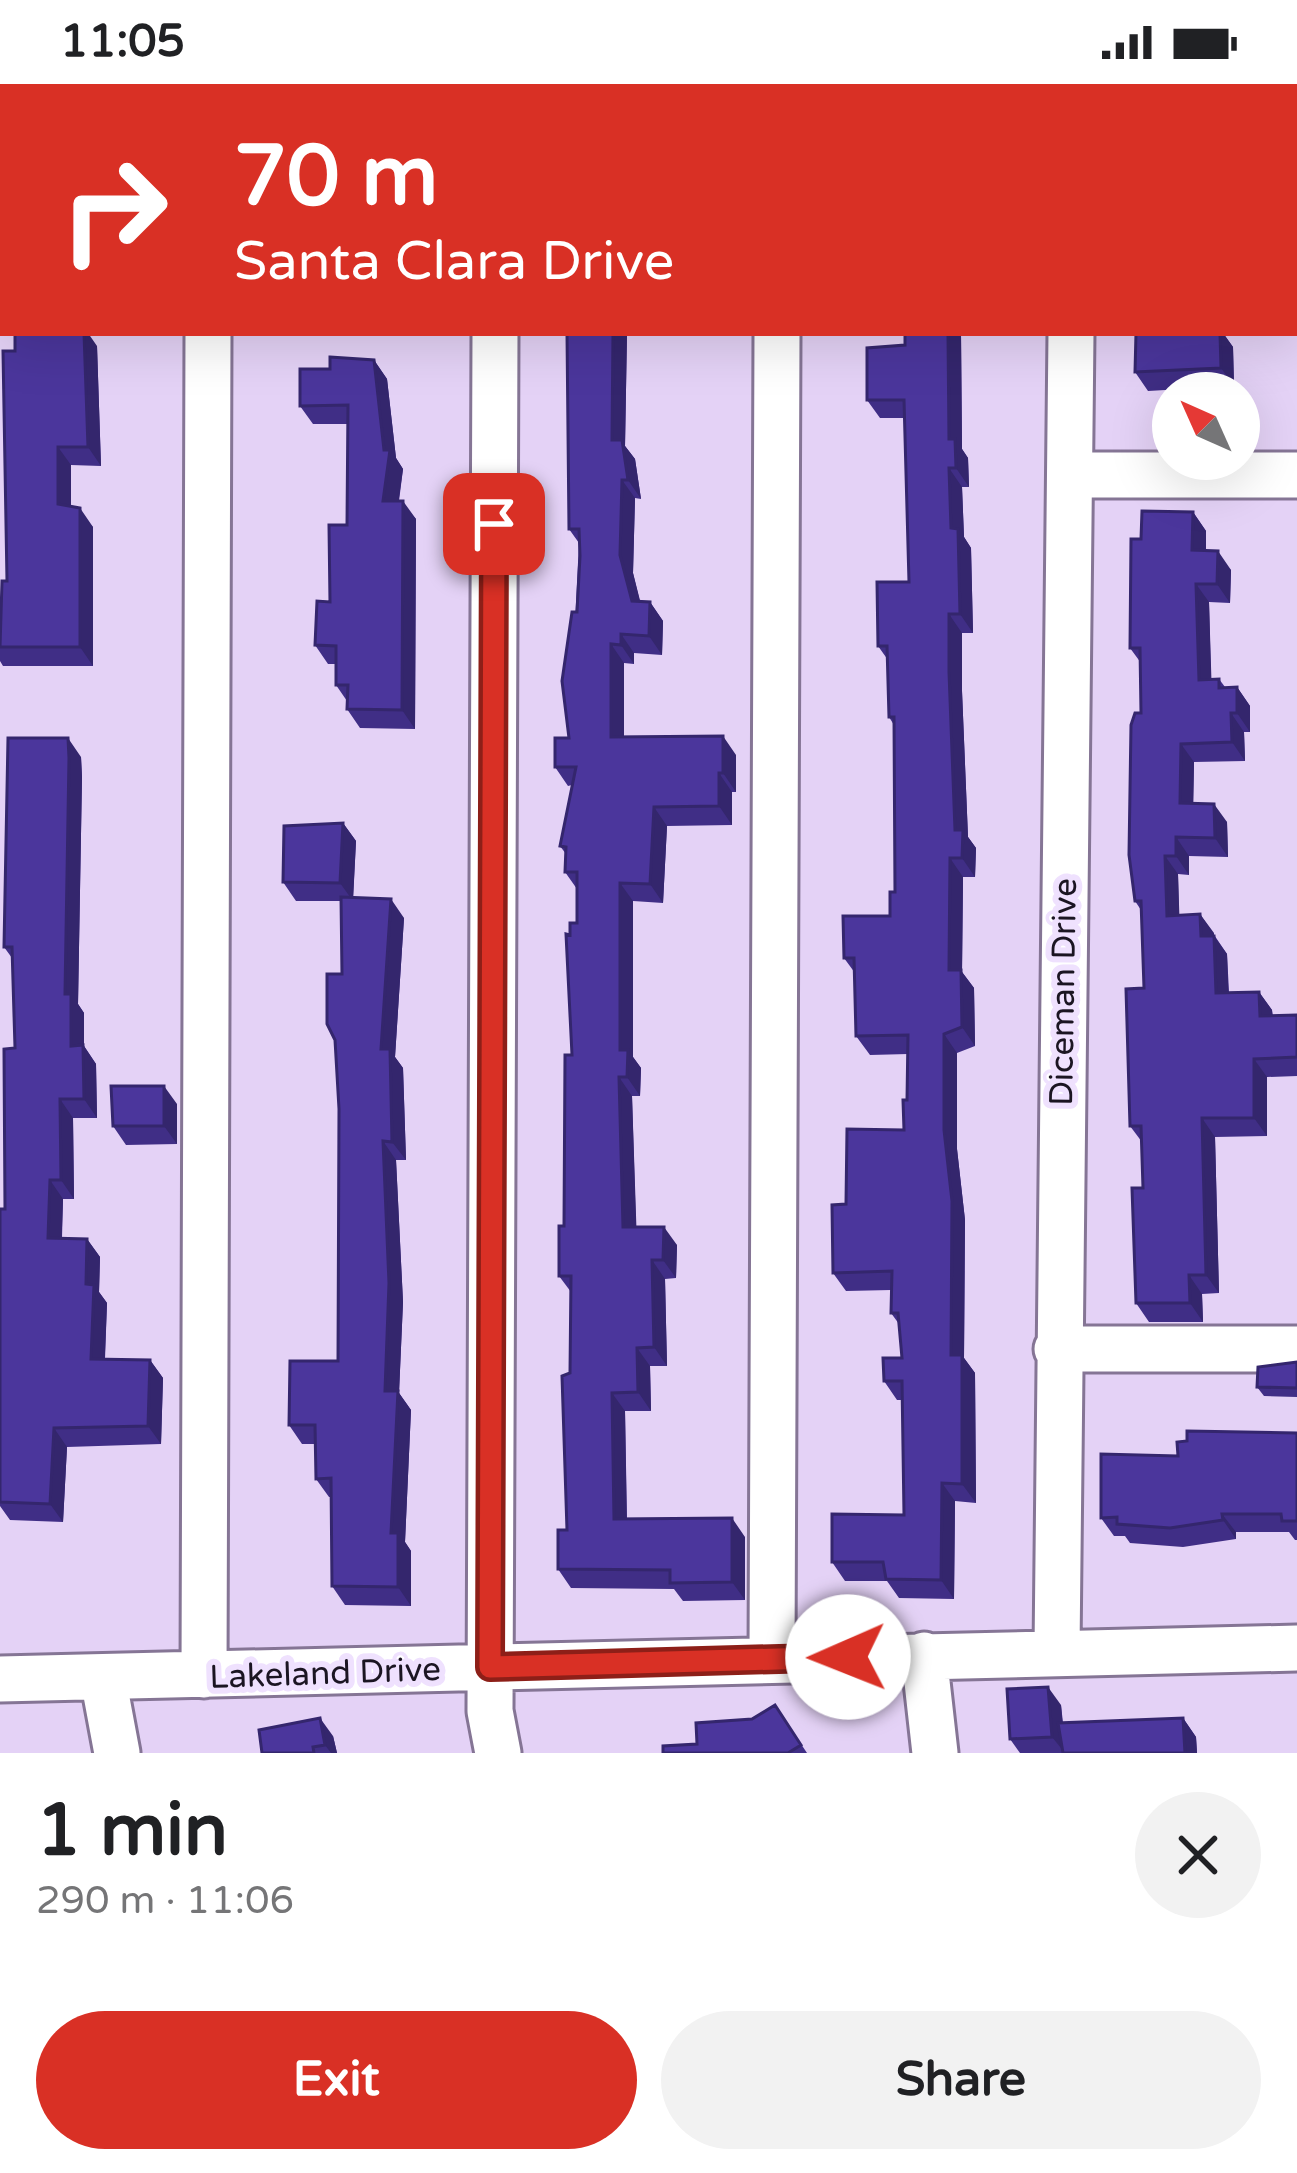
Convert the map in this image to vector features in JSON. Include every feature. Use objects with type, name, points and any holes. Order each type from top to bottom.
[{"type":"street","points":[[204,1675],[208,336]]},
{"type":"street","points":[[495,336],[490,1711],[498,1753]]},
{"type":"street","points":[[772,1658],[777,336]]},
{"type":"street","name":"Diceman Drive","points":[[1057,1652],[1071,336]]},
{"type":"street","points":[[1070,475],[1297,476]]},
{"type":"street","points":[[1057,1349],[1297,1349]]},
{"type":"street","name":"Lakeland Drive","points":[[0,1679],[1297,1648]]},
{"type":"street","points":[[924,1655],[934,1753]]},
{"type":"street","points":[[103,1678],[117,1753]]},
{"type":"building","points":[[15,336],[84,336],[88,447],[58,447],[58,504],[80,508],[80,647],[0,647],[2,581],[7,581],[3,351],[15,351]]},
{"type":"building","points":[[567,336],[613,336],[612,440],[622,440],[628,480],[622,480],[620,555],[632,601],[650,602],[649,636],[621,634],[621,645],[611,644],[611,737],[723,736],[719,806],[654,807],[650,884],[620,883],[620,1050],[628,1050],[627,1077],[619,1077],[623,1227],[664,1227],[663,1260],[652,1260],[654,1347],[637,1348],[638,1392],[612,1393],[614,1519],[732,1518],[732,1582],[670,1583],[670,1570],[558,1569],[558,1530],[567,1530],[562,1376],[570,1373],[571,1276],[559,1276],[559,1226],[564,1226],[565,1055],[572,1055],[566,934],[570,935],[570,923],[577,923],[577,872],[565,872],[566,847],[560,846],[576,767],[555,767],[555,738],[569,738],[562,681],[572,612],[577,612],[579,529],[569,529]]},
{"type":"building","points":[[905,336],[948,336],[949,439],[955,439],[956,468],[949,468],[951,528],[958,529],[960,614],[949,614],[949,672],[955,830],[963,830],[962,858],[950,858],[949,970],[961,970],[962,1027],[944,1034],[944,1130],[952,1201],[951,1355],[962,1355],[962,1484],[942,1483],[941,1580],[886,1579],[883,1562],[832,1562],[832,1514],[904,1515],[902,1381],[884,1381],[883,1358],[902,1358],[898,1313],[891,1313],[892,1271],[833,1273],[832,1205],[846,1204],[847,1129],[904,1130],[903,1100],[907,1100],[908,1035],[856,1036],[854,958],[844,958],[843,916],[890,916],[890,892],[895,892],[894,717],[889,717],[887,646],[878,646],[877,582],[909,582],[904,400],[867,400],[867,348],[905,345]]},
{"type":"building","points":[[1136,336],[1220,336],[1221,368],[1135,372]]},
{"type":"building","points":[[330,357],[374,360],[384,450],[390,450],[383,501],[403,501],[402,710],[347,709],[348,685],[336,685],[336,646],[315,645],[317,601],[330,602],[329,525],[347,525],[348,405],[300,406],[300,369],[330,369]]},
{"type":"building","points":[[1142,511],[1193,512],[1192,550],[1218,551],[1217,584],[1196,584],[1199,680],[1219,679],[1219,688],[1237,687],[1237,713],[1231,713],[1232,742],[1181,744],[1180,803],[1214,804],[1215,838],[1176,837],[1176,856],[1165,856],[1167,916],[1200,914],[1201,936],[1214,936],[1216,993],[1259,992],[1260,1016],[1297,1015],[1297,1057],[1254,1059],[1254,1118],[1202,1118],[1206,1275],[1189,1275],[1190,1303],[1136,1303],[1132,1188],[1143,1188],[1141,1126],[1130,1126],[1126,989],[1144,988],[1141,901],[1135,901],[1129,855],[1131,725],[1135,713],[1141,713],[1140,648],[1130,648],[1131,539],[1141,539]]},
{"type":"building","points":[[8,738],[68,738],[65,994],[71,994],[71,1046],[83,1045],[84,1099],[60,1099],[61,1180],[50,1180],[48,1238],[87,1239],[86,1284],[94,1285],[91,1359],[150,1360],[148,1426],[54,1428],[50,1504],[0,1502],[4,1049],[15,1048],[12,947],[4,947]]},
{"type":"building","points":[[343,823],[340,883],[283,882],[284,826]]},
{"type":"building","points":[[341,897],[391,899],[381,1049],[390,1049],[392,1142],[383,1141],[389,1283],[385,1391],[398,1391],[391,1533],[398,1533],[398,1587],[332,1586],[331,1478],[316,1479],[315,1425],[289,1425],[290,1361],[338,1361],[339,1109],[335,1040],[327,1024],[327,974],[342,974]]},
{"type":"building","points":[[111,1086],[164,1086],[164,1126],[113,1126]]},
{"type":"building","points":[[1297,1362],[1297,1388],[1257,1387],[1258,1367]]},
{"type":"building","points":[[1187,1431],[1297,1433],[1297,1521],[1282,1521],[1281,1514],[1222,1514],[1223,1520],[1170,1528],[1117,1524],[1117,1517],[1101,1518],[1101,1454],[1178,1456],[1177,1442],[1187,1441]]},
{"type":"building","points":[[1048,1687],[1052,1737],[1010,1739],[1007,1689]]},
{"type":"building","points":[[775,1705],[801,1745],[788,1753],[663,1753],[663,1746],[697,1744],[696,1723],[752,1719]]},
{"type":"building","points":[[320,1718],[325,1745],[313,1747],[314,1753],[262,1753],[259,1730]]},
{"type":"building","points":[[1183,1718],[1185,1753],[1063,1753],[1058,1723]]},
{"type":"route","points":[[494,524],[490,1667],[848,1657]]}]
